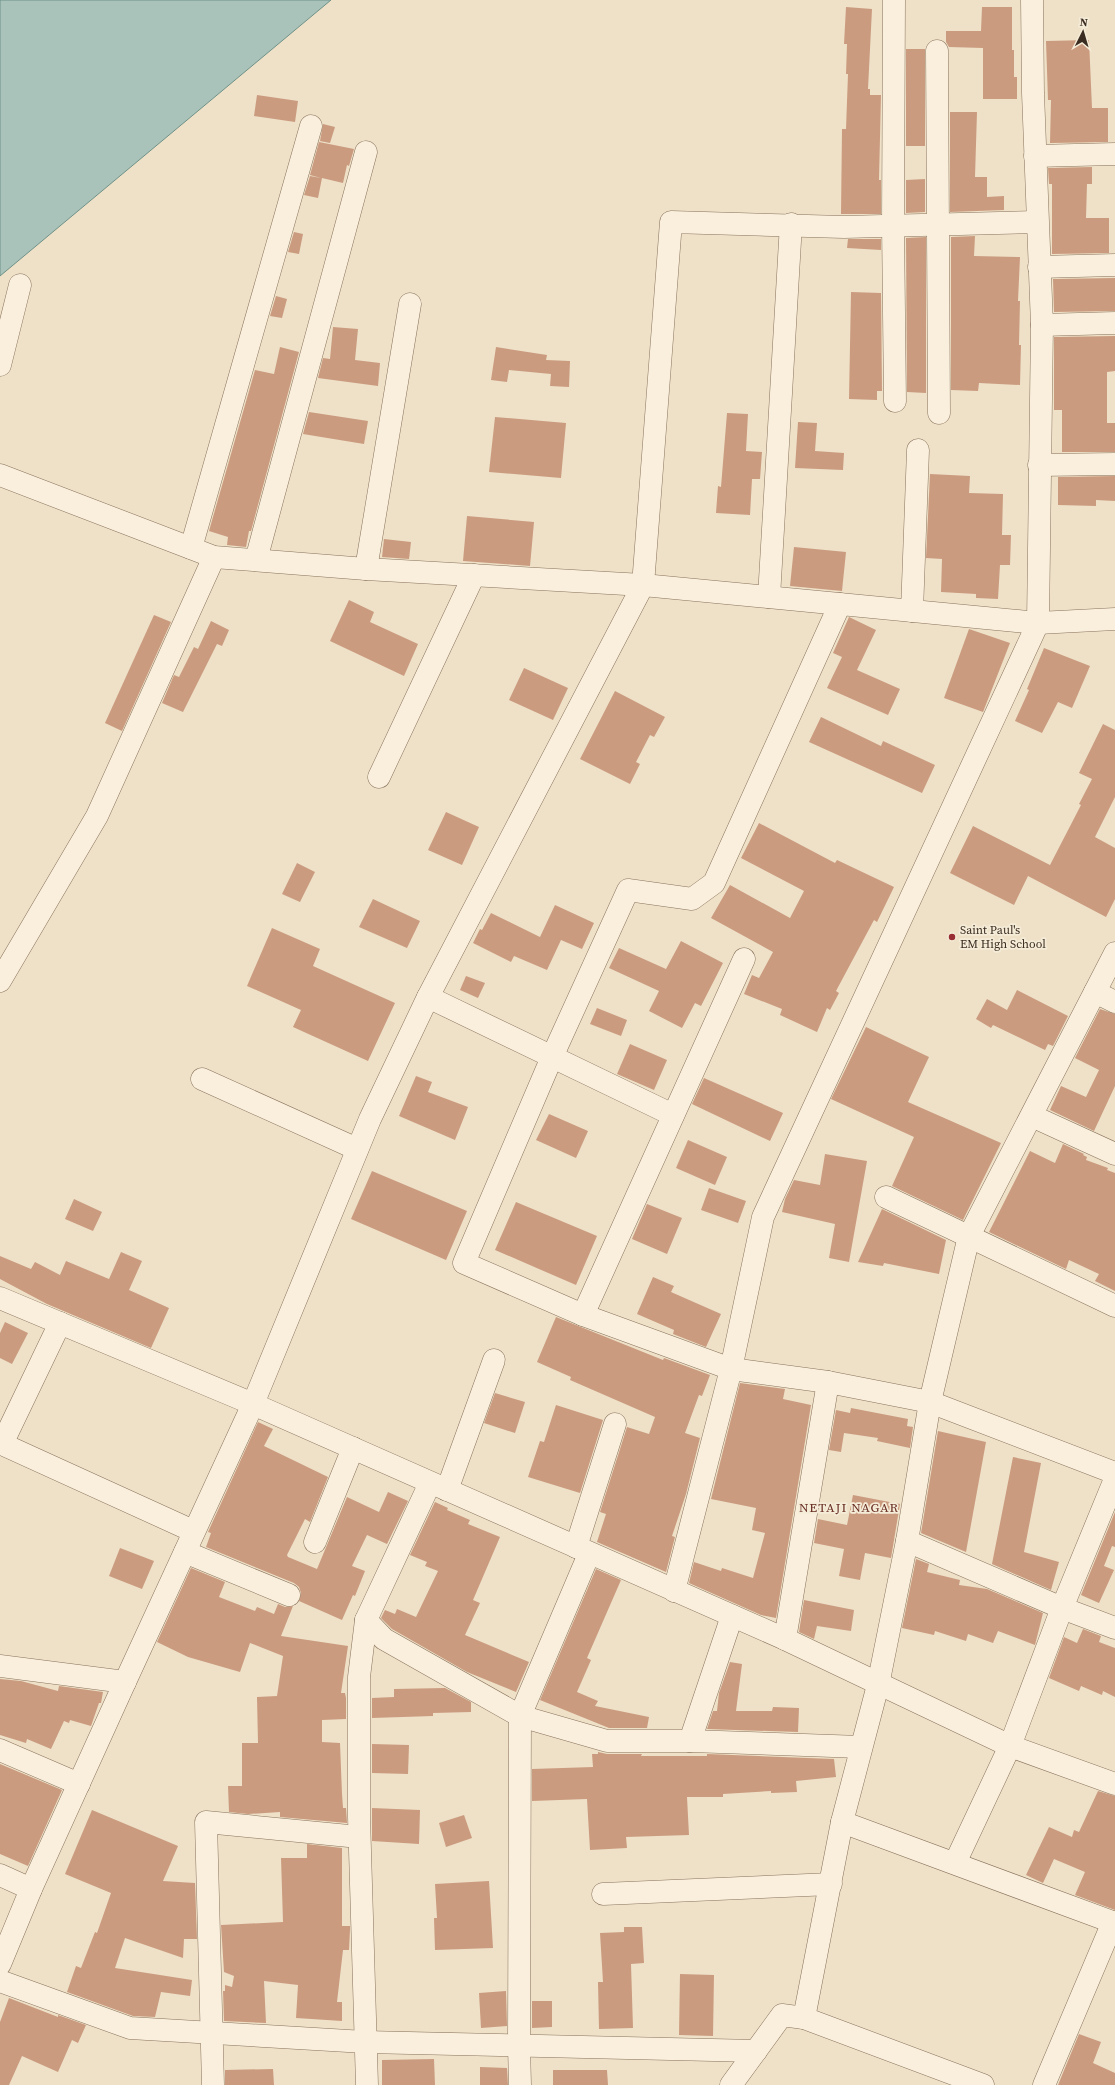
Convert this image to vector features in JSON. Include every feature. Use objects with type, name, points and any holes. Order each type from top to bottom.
[{"type":"street","points":[[894,0],[893,225],[895,401]]},
{"type":"street","points":[[674,1591],[731,1369],[763,1217],[1038,623],[1042,324],[1037,222],[1032,0]]},
{"type":"street","points":[[937,51],[939,413]]},
{"type":"street","points":[[191,548],[311,126]]},
{"type":"street","points":[[256,560],[366,152]]},
{"type":"street","points":[[1035,156],[1115,154]]},
{"type":"street","points":[[0,1964],[31,1889],[185,1552],[193,1531],[253,1404],[357,1149],[428,997],[643,585],[671,222],[791,224],[844,227],[1037,222]]},
{"type":"street","points":[[769,597],[791,224]]},
{"type":"street","points":[[1039,267],[1115,265]]},
{"type":"street","points":[[0,365],[20,285]]},
{"type":"street","points":[[366,569],[410,304]]},
{"type":"street","points":[[1042,324],[1115,323]]},
{"type":"street","points":[[912,611],[918,450]]},
{"type":"street","points":[[1039,465],[1115,464]]},
{"type":"street","points":[[0,475],[214,557],[366,569],[643,585],[1038,623],[1115,620]]},
{"type":"street","points":[[0,981],[97,816],[214,557]]},
{"type":"street","points":[[379,777],[474,575]]},
{"type":"street","points":[[840,604],[714,883],[692,899],[628,890],[552,1057],[464,1263],[583,1316],[731,1369],[828,1382],[930,1402],[1115,1473]]},
{"type":"street","points":[[804,2018],[842,1822],[878,1685],[907,1541],[930,1402],[969,1236],[1115,953]]},
{"type":"street","points":[[583,1316],[744,959]]},
{"type":"street","points":[[1095,992],[1115,1002]]},
{"type":"street","points":[[428,997],[673,1115]]},
{"type":"street","points":[[202,1079],[357,1149]]},
{"type":"street","points":[[1032,1116],[1115,1154]]},
{"type":"street","points":[[886,1197],[1115,1306]]},
{"type":"street","points":[[0,1298],[253,1404],[785,1639],[878,1685],[1010,1746],[1115,1784]]},
{"type":"street","points":[[60,1323],[2,1444],[193,1531]]},
{"type":"street","points":[[367,2085],[359,1837],[359,1677],[366,1620],[438,1486],[494,1360]]},
{"type":"street","points":[[785,1639],[828,1382]]},
{"type":"street","points":[[520,2085],[518,2046],[520,1716],[583,1550],[615,1424]]},
{"type":"street","points":[[315,1542],[353,1448]]},
{"type":"street","points":[[955,1864],[1010,1746],[1062,1608],[1115,1479]]},
{"type":"street","points":[[907,1541],[1062,1608],[1115,1628]]},
{"type":"street","points":[[185,1552],[289,1595]]},
{"type":"street","points":[[690,1741],[732,1616]]},
{"type":"street","points":[[366,1620],[384,1640],[520,1716],[607,1741],[690,1741],[861,1747]]},
{"type":"street","points":[[0,1666],[125,1682]]},
{"type":"street","points":[[0,1750],[79,1784]]},
{"type":"street","points":[[213,2085],[206,1822],[359,1837]]},
{"type":"street","points":[[842,1822],[1114,1922],[1044,2085]]},
{"type":"street","points":[[0,1875],[31,1889]]},
{"type":"street","points":[[603,1894],[831,1884]]},
{"type":"street","points":[[0,1981],[130,2028],[365,2042],[756,2051]]},
{"type":"street","points":[[731,2085],[782,2015],[804,2018],[983,2085]]},
{"type":"water","points":[[0,0],[331,0],[0,276]]},
{"type":"building","points":[[846,7],[872,9],[868,89],[870,89],[870,95],[881,95],[879,180],[881,180],[881,214],[841,214],[842,129],[846,129],[848,74],[846,74],[847,44],[844,44]]},
{"type":"building","points":[[982,7],[1012,7],[1012,50],[1014,50],[1014,77],[1017,77],[1017,99],[983,99],[983,48],[949,47],[946,42],[946,31],[981,31]]},
{"type":"building","points":[[1089,40],[1092,108],[1108,108],[1108,142],[1050,143],[1051,100],[1048,100],[1046,41]]},
{"type":"building","points":[[906,49],[925,49],[925,146],[906,146]]},
{"type":"building","points":[[257,95],[298,101],[295,122],[254,116]]},
{"type":"building","points":[[950,112],[977,112],[975,177],[987,177],[987,197],[1004,196],[1004,210],[950,212]]},
{"type":"building","points":[[323,124],[335,127],[330,143],[320,141]]},
{"type":"building","points":[[319,142],[354,149],[349,166],[347,165],[343,183],[322,178],[318,198],[304,195],[310,176],[321,178],[310,175]]},
{"type":"building","points":[[1092,167],[1092,184],[1087,184],[1086,218],[1109,218],[1109,253],[1052,254],[1052,184],[1049,184],[1048,168]]},
{"type":"building","points":[[925,179],[925,212],[906,213],[906,180]]},
{"type":"building","points":[[294,232],[303,234],[299,254],[288,252]]},
{"type":"building","points":[[975,236],[974,256],[1020,257],[1018,301],[1020,301],[1020,385],[979,383],[978,391],[951,390],[951,237]]},
{"type":"building","points":[[926,237],[926,393],[907,392],[906,238]]},
{"type":"building","points":[[848,239],[881,239],[881,250],[847,248]]},
{"type":"building","points":[[1115,278],[1115,311],[1054,312],[1053,279]]},
{"type":"building","points":[[851,292],[881,293],[882,391],[877,391],[877,400],[849,399]]},
{"type":"building","points":[[276,296],[287,299],[282,318],[270,316]]},
{"type":"building","points":[[333,327],[358,329],[355,360],[380,363],[378,386],[318,378],[323,358],[330,359]]},
{"type":"building","points":[[1115,336],[1115,371],[1107,372],[1107,423],[1115,423],[1115,452],[1062,452],[1062,410],[1054,410],[1054,337]]},
{"type":"building","points":[[280,347],[299,352],[251,531],[249,531],[246,547],[227,545],[228,537],[209,531],[255,370],[274,374]]},
{"type":"building","points":[[496,347],[547,355],[546,360],[570,361],[569,387],[550,386],[551,374],[509,370],[507,382],[491,380]]},
{"type":"building","points":[[309,412],[368,421],[364,444],[303,434]]},
{"type":"building","points":[[727,413],[748,414],[746,451],[762,452],[760,479],[752,479],[750,515],[716,513],[718,486],[721,487]]},
{"type":"building","points":[[495,417],[566,423],[561,478],[489,472]]},
{"type":"building","points":[[798,422],[817,423],[815,451],[844,453],[843,470],[795,468]]},
{"type":"building","points":[[930,474],[970,476],[969,493],[1003,494],[1002,535],[1011,535],[1010,565],[1000,565],[998,599],[976,598],[976,594],[941,592],[942,559],[926,558]]},
{"type":"building","points":[[1115,476],[1115,501],[1096,500],[1096,506],[1058,505],[1058,477]]},
{"type":"building","points":[[467,516],[534,522],[530,566],[463,561]]},
{"type":"building","points":[[384,539],[411,542],[409,559],[382,557]]},
{"type":"building","points":[[794,547],[846,552],[842,591],[790,586]]},
{"type":"building","points":[[349,600],[374,612],[370,622],[418,644],[404,676],[330,641]]},
{"type":"building","points":[[154,615],[171,622],[122,731],[105,723]]},
{"type":"building","points":[[849,617],[876,630],[857,670],[900,689],[888,715],[827,688],[842,657],[833,653]]},
{"type":"building","points":[[211,621],[229,630],[222,646],[217,644],[183,712],[162,703],[174,675],[179,677],[194,647],[198,649]]},
{"type":"building","points":[[969,629],[1010,643],[983,712],[944,698]]},
{"type":"building","points":[[1044,648],[1090,666],[1072,708],[1058,702],[1042,733],[1015,721],[1029,690],[1027,689]]},
{"type":"building","points":[[524,668],[568,688],[553,720],[509,700]]},
{"type":"building","points":[[615,691],[665,717],[654,737],[650,735],[636,762],[640,764],[630,784],[580,759]]},
{"type":"building","points":[[821,717],[881,746],[883,741],[935,765],[922,793],[809,742]]},
{"type":"building","points":[[1103,724],[1115,730],[1115,797],[1095,837],[1115,848],[1115,899],[1106,917],[1028,876],[1014,905],[950,873],[973,826],[1050,865],[1081,805],[1079,804],[1092,779],[1079,773]]},
{"type":"building","points":[[446,812],[479,827],[462,865],[428,850]]},
{"type":"building","points":[[759,823],[835,863],[837,860],[894,887],[877,922],[874,920],[836,991],[839,993],[830,1010],[827,1008],[817,1032],[780,1015],[782,1009],[744,994],[752,975],[759,978],[773,952],[711,918],[730,885],[790,918],[804,891],[741,858]]},
{"type":"building","points":[[297,863],[315,872],[300,902],[282,894]]},
{"type":"building","points":[[373,899],[420,921],[407,948],[359,927]]},
{"type":"building","points":[[555,905],[594,923],[582,949],[561,940],[547,970],[514,956],[511,962],[473,943],[480,929],[482,930],[491,913],[540,937]]},
{"type":"building","points":[[272,928],[320,949],[313,966],[395,1003],[368,1061],[293,1027],[301,1010],[247,986]]},
{"type":"building","points":[[681,941],[723,963],[701,1006],[695,1003],[682,1028],[649,1011],[659,991],[609,968],[619,948],[666,969]]},
{"type":"building","points":[[466,976],[485,983],[478,998],[460,990]]},
{"type":"building","points":[[1017,990],[1068,1016],[1053,1046],[1048,1044],[1045,1050],[993,1025],[991,1028],[976,1019],[987,999],[1007,1010]]},
{"type":"building","points":[[597,1008],[627,1020],[621,1036],[590,1024]]},
{"type":"building","points":[[1100,1009],[1115,1014],[1115,1086],[1094,1131],[1050,1110],[1061,1086],[1086,1097],[1099,1070],[1075,1058]]},
{"type":"building","points":[[866,1027],[929,1057],[908,1102],[1001,1143],[963,1220],[892,1186],[914,1137],[831,1099]]},
{"type":"building","points":[[630,1044],[667,1060],[654,1090],[617,1074]]},
{"type":"building","points":[[416,1076],[432,1082],[428,1092],[468,1107],[455,1140],[399,1116]]},
{"type":"building","points":[[704,1078],[783,1113],[770,1141],[692,1104]]},
{"type":"building","points":[[549,1114],[588,1131],[576,1158],[536,1140]]},
{"type":"building","points":[[688,1140],[727,1157],[715,1185],[676,1168]]},
{"type":"building","points":[[1063,1144],[1084,1154],[1083,1155],[1087,1157],[1086,1160],[1108,1168],[1107,1170],[1115,1173],[1115,1291],[1095,1281],[1099,1274],[1069,1260],[1066,1269],[989,1232],[1030,1151],[1055,1163]]},
{"type":"building","points":[[825,1154],[867,1161],[849,1262],[829,1258],[835,1224],[782,1212],[785,1199],[794,1180],[820,1185]]},
{"type":"building","points":[[372,1171],[467,1211],[446,1260],[351,1219]]},
{"type":"building","points":[[709,1188],[746,1201],[738,1223],[701,1210]]},
{"type":"building","points":[[74,1199],[102,1212],[93,1231],[65,1219]]},
{"type":"building","points":[[516,1202],[597,1236],[576,1285],[495,1250]]},
{"type":"building","points":[[647,1204],[682,1218],[667,1254],[632,1239]]},
{"type":"building","points":[[882,1209],[946,1240],[939,1274],[884,1263],[883,1266],[858,1262]]},
{"type":"building","points":[[121,1252],[142,1261],[129,1290],[169,1308],[151,1348],[47,1304],[0,1279],[0,1256],[31,1269],[35,1262],[60,1275],[66,1261],[109,1279]]},
{"type":"building","points":[[653,1277],[674,1286],[671,1292],[721,1314],[706,1347],[673,1334],[674,1330],[637,1314]]},
{"type":"building","points":[[556,1317],[663,1360],[664,1358],[710,1375],[702,1396],[699,1395],[685,1433],[700,1438],[686,1494],[672,1536],[675,1537],[666,1572],[597,1542],[606,1514],[600,1512],[627,1427],[649,1434],[655,1417],[570,1380],[571,1377],[537,1362]]},
{"type":"building","points":[[5,1322],[28,1333],[12,1364],[0,1358],[0,1333]]},
{"type":"building","points":[[740,1383],[785,1389],[783,1399],[811,1405],[776,1618],[761,1615],[689,1583],[694,1562],[721,1571],[722,1568],[753,1578],[765,1533],[752,1530],[756,1508],[711,1499]]},
{"type":"building","points":[[495,1393],[525,1402],[515,1433],[484,1423]]},
{"type":"building","points":[[556,1405],[603,1420],[580,1493],[528,1477],[540,1441],[544,1442]]},
{"type":"building","points":[[851,1408],[908,1419],[907,1426],[913,1427],[910,1448],[877,1441],[878,1438],[844,1433],[841,1452],[829,1450],[836,1410],[850,1413]]},
{"type":"building","points":[[258,1422],[273,1429],[264,1446],[328,1477],[310,1522],[305,1519],[287,1555],[288,1557],[317,1569],[347,1497],[379,1512],[388,1492],[408,1501],[387,1544],[367,1535],[352,1566],[365,1571],[355,1596],[353,1595],[342,1620],[299,1601],[301,1593],[299,1587],[294,1583],[206,1547],[211,1533],[208,1532]]},
{"type":"building","points":[[938,1431],[986,1442],[966,1552],[921,1533]]},
{"type":"building","points":[[1013,1457],[1041,1463],[1024,1552],[1059,1562],[1051,1590],[992,1564]]},
{"type":"building","points":[[853,1495],[900,1504],[891,1558],[865,1553],[860,1580],[839,1576],[844,1549],[814,1543],[818,1519],[847,1525]]},
{"type":"building","points":[[435,1502],[448,1508],[447,1510],[470,1520],[468,1524],[500,1537],[473,1600],[480,1603],[465,1635],[529,1662],[516,1692],[467,1672],[392,1629],[381,1618],[385,1610],[395,1614],[397,1609],[416,1617],[438,1571],[425,1566],[427,1562],[410,1555]]},
{"type":"building","points":[[1115,1512],[1115,1547],[1112,1546],[1104,1566],[1114,1570],[1099,1603],[1081,1595]]},
{"type":"building","points":[[120,1548],[154,1561],[142,1589],[109,1576]]},
{"type":"building","points":[[916,1559],[929,1564],[927,1572],[960,1580],[959,1585],[987,1589],[1043,1613],[1035,1645],[998,1631],[993,1643],[968,1634],[966,1641],[935,1631],[934,1635],[902,1628]]},
{"type":"building","points":[[191,1568],[225,1582],[219,1597],[255,1611],[257,1607],[274,1614],[278,1604],[285,1607],[293,1606],[281,1636],[348,1646],[341,1693],[345,1693],[346,1698],[346,1719],[322,1720],[322,1742],[340,1743],[343,1808],[346,1808],[347,1823],[280,1817],[280,1812],[248,1814],[229,1812],[228,1786],[242,1786],[242,1743],[258,1743],[257,1697],[277,1696],[283,1656],[250,1643],[240,1672],[188,1657],[157,1642]]},
{"type":"building","points":[[596,1569],[621,1580],[587,1658],[591,1660],[577,1692],[598,1701],[595,1706],[649,1717],[647,1728],[609,1728],[540,1700]]},
{"type":"building","points":[[804,1600],[854,1610],[851,1631],[817,1626],[814,1639],[799,1632]]},
{"type":"building","points":[[1083,1629],[1101,1636],[1099,1642],[1115,1648],[1115,1697],[1103,1691],[1102,1695],[1081,1686],[1079,1691],[1049,1678],[1064,1637],[1077,1643]]},
{"type":"building","points":[[730,1662],[742,1664],[736,1711],[772,1711],[773,1707],[799,1708],[798,1732],[707,1729],[713,1711],[717,1711],[719,1693]]},
{"type":"building","points":[[0,1679],[21,1681],[58,1691],[59,1686],[103,1692],[101,1703],[99,1703],[91,1726],[70,1720],[69,1723],[64,1721],[51,1749],[27,1739],[26,1743],[0,1735]]},
{"type":"building","points":[[445,1688],[471,1702],[471,1712],[433,1713],[433,1716],[372,1718],[372,1698],[394,1697],[394,1689]]},
{"type":"building","points":[[372,1744],[409,1745],[408,1774],[372,1773]]},
{"type":"building","points":[[598,1752],[607,1754],[642,1754],[641,1756],[707,1756],[707,1754],[834,1759],[836,1777],[796,1781],[797,1792],[771,1793],[771,1791],[723,1794],[723,1797],[687,1797],[689,1835],[626,1837],[627,1848],[590,1850],[587,1799],[532,1801],[532,1769],[593,1767],[592,1754],[598,1754]]},
{"type":"building","points":[[0,1764],[62,1790],[28,1866],[0,1854]]},
{"type":"building","points":[[1098,1791],[1115,1796],[1115,1910],[1075,1895],[1085,1872],[1054,1859],[1043,1883],[1026,1875],[1049,1827],[1072,1837],[1074,1830],[1079,1832]]},
{"type":"building","points":[[372,1808],[420,1810],[419,1844],[372,1841]]},
{"type":"building","points":[[92,1810],[178,1846],[163,1881],[195,1883],[197,1939],[184,1939],[183,1958],[125,1938],[115,1968],[192,1980],[190,1996],[161,1992],[155,2017],[133,2016],[67,1992],[76,1966],[81,1968],[95,1932],[97,1933],[111,1893],[65,1874]]},
{"type":"building","points":[[464,1815],[472,1838],[446,1847],[439,1823]]},
{"type":"building","points":[[307,1844],[342,1848],[342,1926],[350,1926],[350,1930],[349,1950],[343,1950],[337,2002],[342,2002],[342,2021],[296,2018],[298,1985],[264,1981],[266,2023],[224,2021],[223,1991],[225,1991],[225,1985],[232,1987],[234,1976],[224,1972],[221,1925],[283,1922],[281,1858],[307,1858]]},
{"type":"building","points":[[489,1881],[493,1948],[435,1950],[434,1918],[437,1918],[435,1884]]},
{"type":"building","points":[[624,1927],[642,1927],[644,1963],[631,1964],[633,2028],[599,2029],[598,1982],[603,1982],[600,1933],[624,1932]]},
{"type":"building","points":[[680,1974],[714,1975],[713,2036],[679,2035]]},
{"type":"building","points":[[506,1991],[507,2026],[481,2028],[479,1993]]},
{"type":"building","points":[[9,1998],[58,2017],[58,2015],[86,2025],[78,2043],[72,2040],[58,2072],[22,2056],[9,2085],[0,2085],[0,2022]]},
{"type":"building","points":[[532,2001],[552,2001],[552,2027],[532,2028]]},
{"type":"building","points":[[1079,2034],[1101,2042],[1093,2063],[1115,2073],[1115,2085],[1058,2085]]},
{"type":"building","points":[[434,2059],[435,2085],[382,2085],[382,2060]]},
{"type":"building","points":[[480,2067],[507,2068],[508,2085],[480,2085]]},
{"type":"building","points":[[273,2069],[274,2085],[225,2085],[225,2070]]},
{"type":"building","points":[[553,2070],[607,2070],[608,2085],[553,2085]]},
{"type":"place","name":"Saint Paul's EM High School","points":[[952,937]]},
{"type":"district","name":"NETAJI NAGAR","points":[[849,1507]]}]
